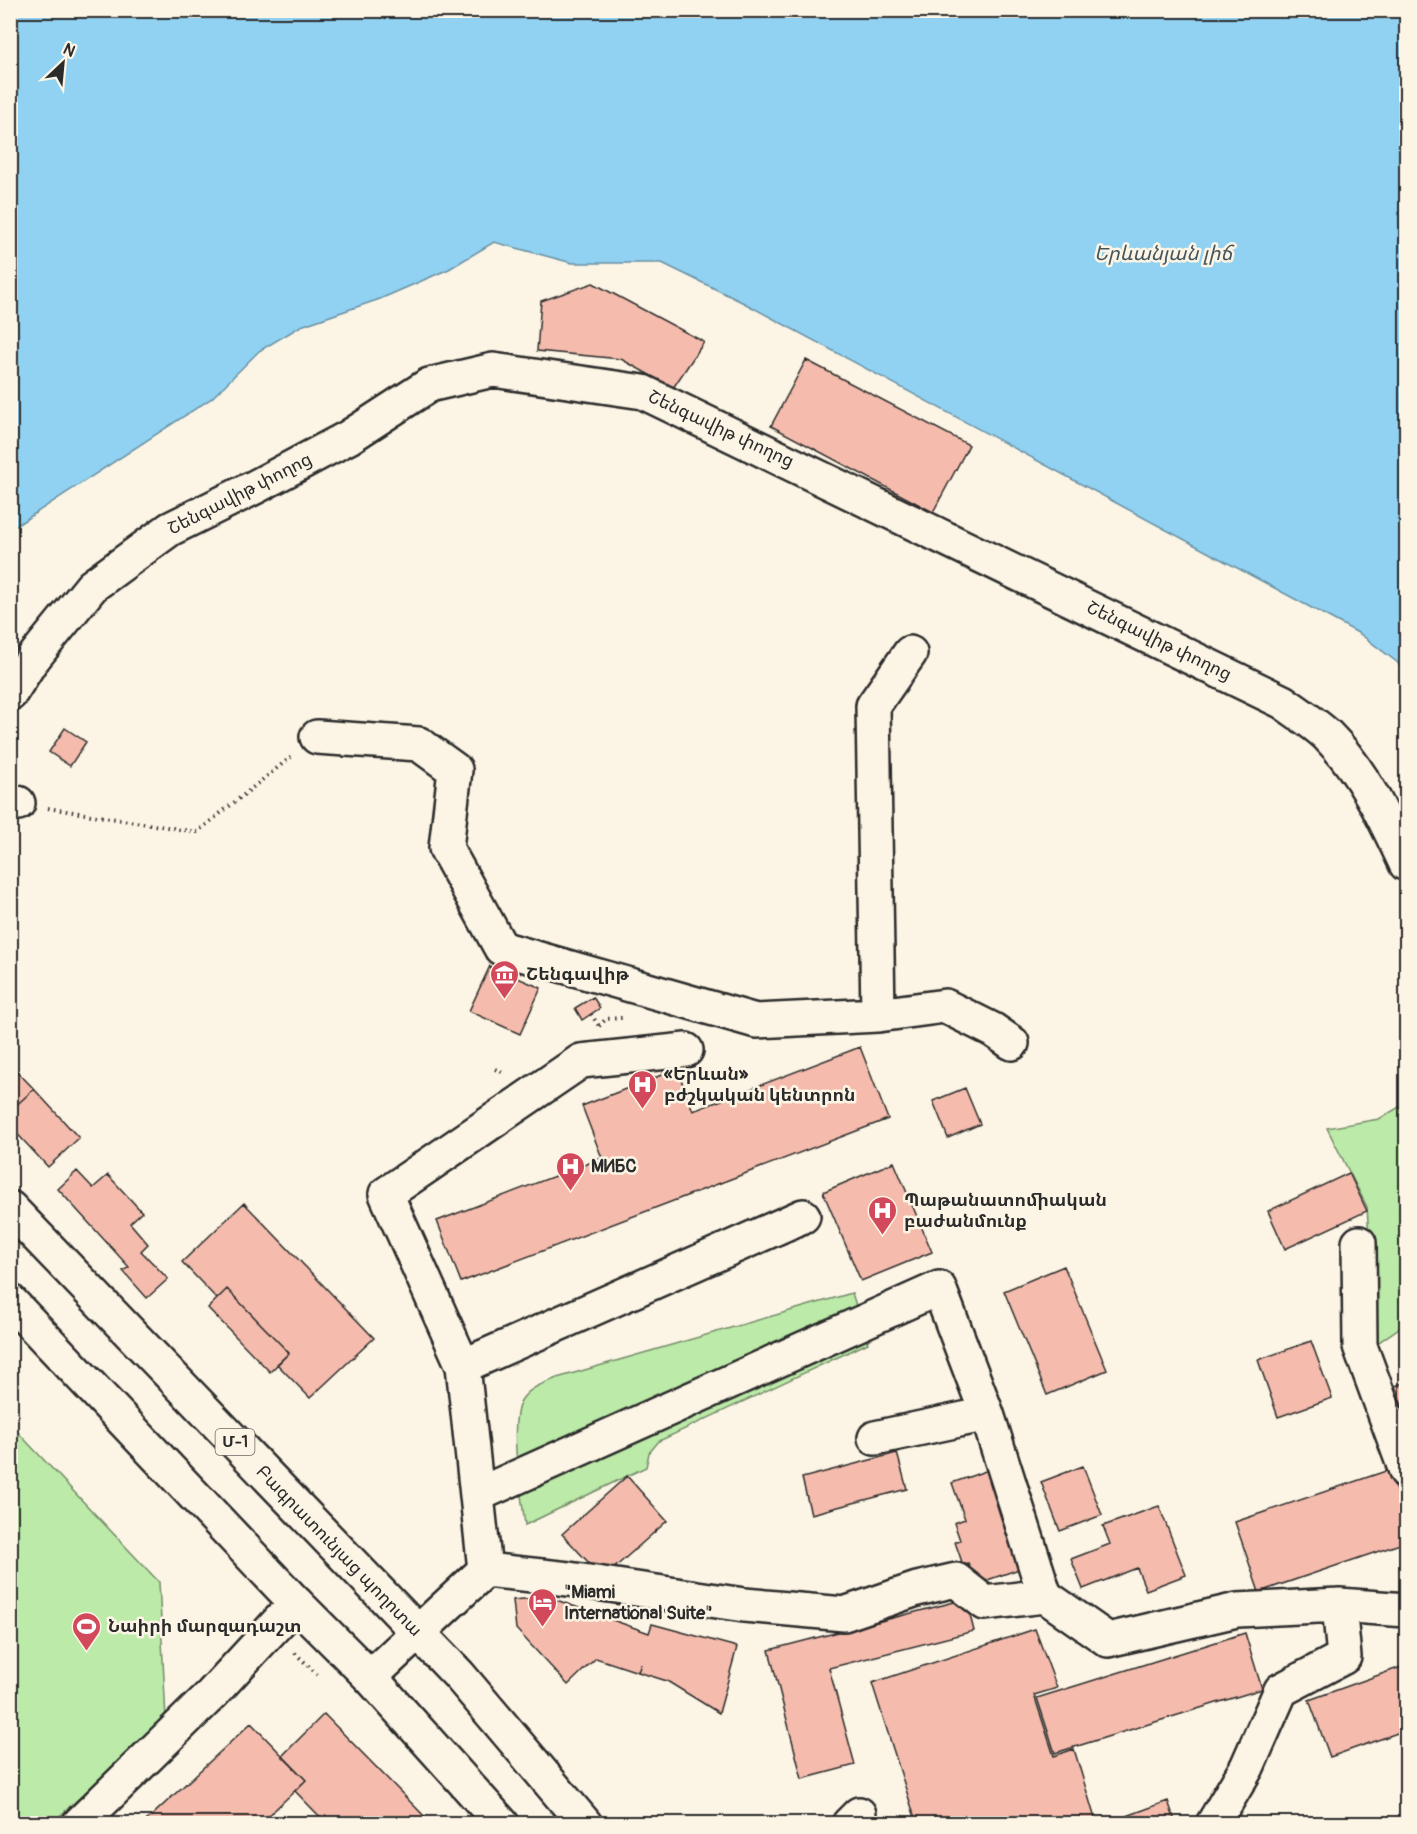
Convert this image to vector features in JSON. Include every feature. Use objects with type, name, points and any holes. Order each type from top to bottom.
[{"type":"street","name":"Շենգավիթ փողոց","points":[[10,694],[30,661],[92,586],[170,529],[349,437],[429,384],[493,370],[643,392],[1283,702],[1326,734],[1350,760],[1374,799],[1407,864]]},
{"type":"street","points":[[878,1015],[873,706],[910,653]]},
{"type":"street","points":[[317,736],[419,744],[455,770],[446,848],[501,948],[756,1021],[878,1015],[945,1006],[993,1030],[1011,1043]]},
{"type":"street","points":[[484,1570],[463,1366],[386,1194],[581,1061],[686,1050]]},
{"type":"street","name":"Բագրատունյաց պողոտա","points":[[10,1208],[459,1676],[585,1824]]},
{"type":"street","points":[[463,1366],[803,1216]]},
{"type":"street","points":[[1359,1243],[1360,1346],[1407,1471]]},
{"type":"street","points":[[477,1495],[939,1288],[987,1414],[1045,1596],[1108,1640],[1237,1610],[1339,1605],[1407,1610]]},
{"type":"street","points":[[10,1300],[296,1603],[370,1677],[502,1824]]},
{"type":"street","points":[[875,1438],[987,1414]]},
{"type":"street","points":[[370,1677],[484,1570],[569,1579],[744,1605],[844,1614],[917,1589],[956,1580],[985,1603],[1045,1596]]},
{"type":"street","points":[[79,1824],[212,1694],[296,1603]]},
{"type":"street","points":[[1213,1824],[1247,1767],[1281,1690],[1344,1657],[1339,1605]]},
{"type":"path","points":[[14,802],[197,832],[317,736]]},
{"type":"path","points":[[591,1014],[599,1026]]},
{"type":"path","points":[[495,1069],[503,1075],[505,1071]]},
{"type":"green space","points":[[1406,1103],[1406,1323],[1376,1344],[1367,1207],[1327,1128],[1379,1119]]},
{"type":"green space","points":[[852,1293],[868,1343],[659,1441],[649,1453],[646,1467],[525,1525],[517,1460],[516,1425],[522,1399],[529,1391],[557,1378]]},
{"type":"green space","name":"Նաիրի մարզադաշտ","points":[[10,1424],[159,1582],[166,1719],[52,1823],[11,1823]]},
{"type":"water","name":"Երևանյան լիճ","points":[[11,10],[1406,11],[1406,679],[1398,663],[1360,634],[744,303],[662,263],[572,263],[494,242],[449,269],[380,299],[301,326],[259,351],[212,398],[11,529]]},
{"type":"building","points":[[593,283],[704,342],[673,388],[621,359],[537,351],[541,301]]},
{"type":"building","points":[[806,360],[969,445],[933,512],[771,426]]},
{"type":"building","points":[[65,728],[86,742],[70,766],[49,752]]},
{"type":"building","name":"Շենգավիթ","points":[[490,966],[541,988],[520,1034],[469,1011]]},
{"type":"building","points":[[593,997],[600,1008],[582,1020],[575,1008]]},
{"type":"building","points":[[860,1047],[888,1119],[461,1282],[437,1221],[602,1158],[582,1106],[677,1069],[693,1111]]},
{"type":"building","points":[[10,1064],[34,1089],[10,1111]]},
{"type":"building","points":[[965,1088],[980,1124],[948,1138],[933,1101]]},
{"type":"building","points":[[34,1089],[79,1138],[48,1167],[10,1126],[10,1111]]},
{"type":"building","points":[[894,1162],[932,1252],[861,1281],[823,1192]]},
{"type":"building","points":[[77,1171],[93,1188],[108,1175],[142,1212],[130,1223],[148,1244],[141,1251],[168,1279],[147,1298],[123,1271],[129,1267],[58,1189]]},
{"type":"building","points":[[1349,1173],[1367,1211],[1285,1249],[1268,1211]]},
{"type":"building","points":[[244,1203],[374,1338],[310,1398],[277,1364],[289,1353],[227,1289],[217,1299],[182,1262]]},
{"type":"building","points":[[1064,1266],[1107,1370],[1047,1395],[1004,1291]]},
{"type":"building","points":[[227,1289],[289,1353],[270,1372],[208,1308]]},
{"type":"building","points":[[1311,1341],[1332,1398],[1278,1417],[1258,1360]]},
{"type":"building","points":[[1406,1382],[1406,1417],[1395,1386]]},
{"type":"building","points":[[897,1453],[907,1489],[811,1514],[802,1478]]},
{"type":"building","points":[[1083,1466],[1102,1515],[1060,1531],[1041,1482]]},
{"type":"building","points":[[991,1469],[1025,1567],[976,1584],[968,1563],[963,1565],[955,1542],[960,1540],[954,1523],[965,1519],[952,1483]]},
{"type":"building","points":[[1389,1470],[1406,1520],[1406,1542],[1259,1592],[1235,1522]]},
{"type":"building","points":[[627,1476],[667,1521],[603,1578],[562,1534]]},
{"type":"building","points":[[1159,1506],[1186,1575],[1146,1590],[1137,1568],[1083,1589],[1071,1559],[1110,1544],[1103,1526]]},
{"type":"building","points":[[548,1597],[649,1633],[652,1624],[737,1647],[719,1713],[667,1681],[596,1658],[568,1685],[516,1629],[513,1600]]},
{"type":"building","points":[[966,1599],[974,1631],[829,1668],[855,1765],[802,1779],[769,1650]]},
{"type":"building","points":[[1035,1629],[1057,1688],[1034,1695],[1054,1756],[1074,1749],[1096,1822],[917,1824],[872,1683]]},
{"type":"building","points":[[1245,1633],[1262,1689],[1055,1753],[1037,1698]]},
{"type":"building","points":[[1401,1667],[1406,1682],[1406,1730],[1330,1757],[1309,1700]]},
{"type":"building","points":[[324,1714],[432,1824],[327,1824],[295,1791],[306,1780],[282,1756]]},
{"type":"building","points":[[251,1723],[306,1780],[260,1824],[146,1824],[145,1822]]},
{"type":"building","points":[[1168,1801],[1176,1824],[1105,1824]]},
{"type":"place","name":"Շենգավիթ","points":[[505,1000]]},
{"type":"place","name":"«Երևան» բժշկական կենտրոն","points":[[643,1110]]},
{"type":"place","name":"МИБС","points":[[570,1192]]},
{"type":"place","name":"Պաթանատոմիական բաժանմունք","points":[[883,1236]]},
{"type":"place","name":"\"Miami International Suite\"","points":[[543,1628]]},
{"type":"place","name":"Նաիրի մարզադաշտ","points":[[87,1652]]}]
